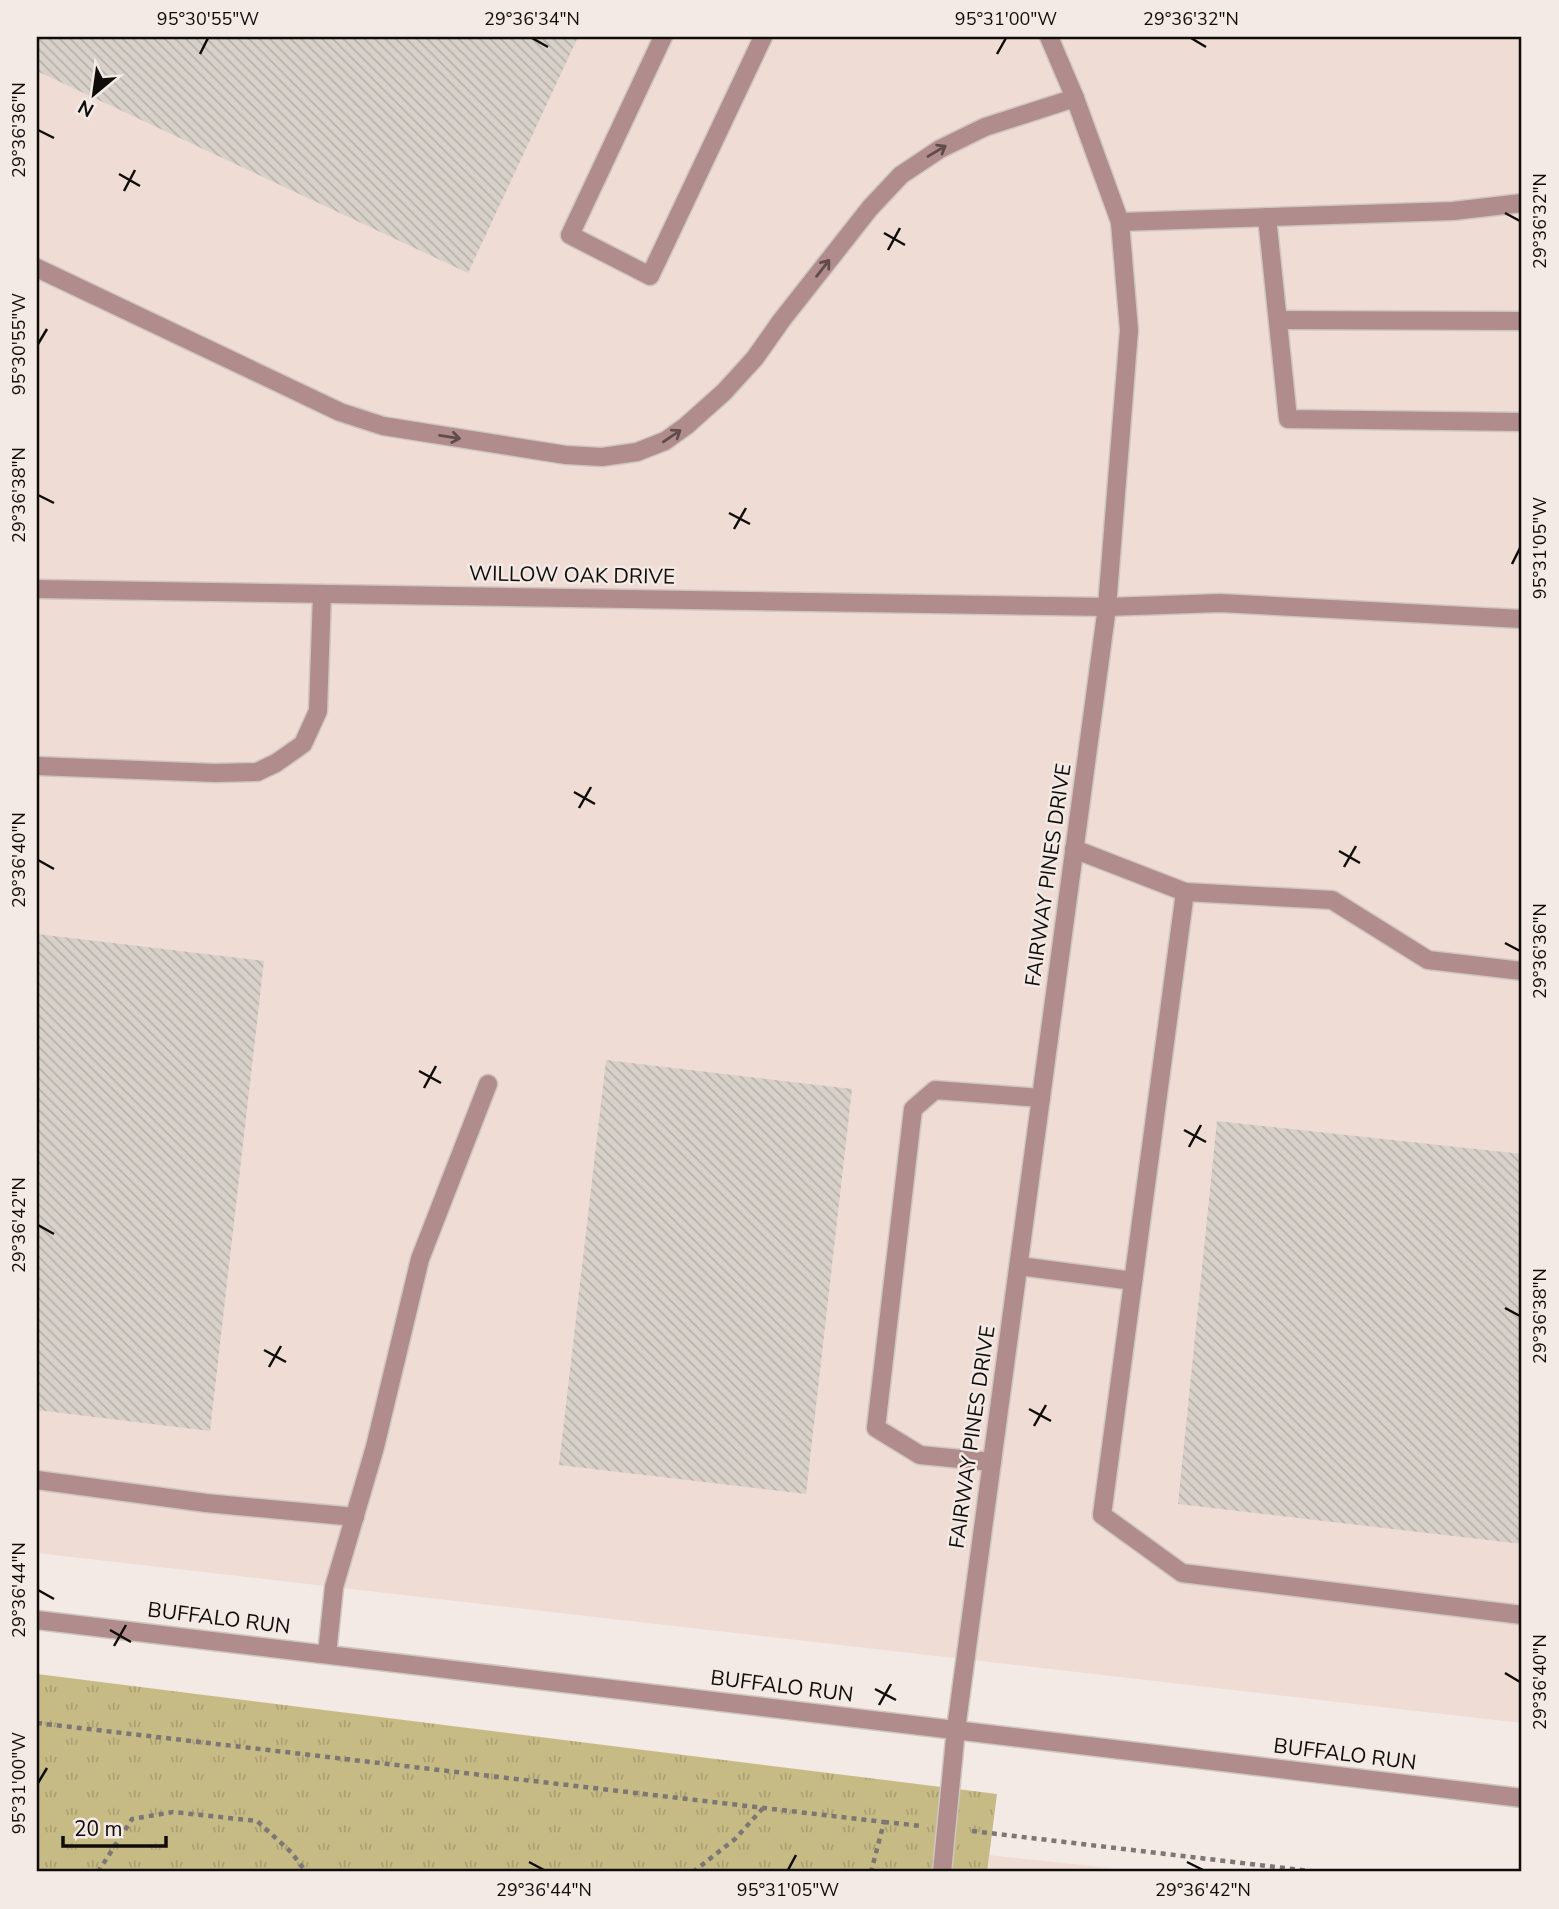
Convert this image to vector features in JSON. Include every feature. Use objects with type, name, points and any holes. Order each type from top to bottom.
[{"type":"street","points":[[663,37],[570,236],[650,276],[762,37]]},
{"type":"street","name":"FAIRWAY PINES DRIVE","points":[[942,1872],[956,1729],[1107,607],[1129,330],[1119,222],[1075,98],[1049,37]]},
{"type":"street","points":[[37,268],[340,412],[383,426],[566,455],[602,457],[637,452],[665,442],[724,392],[755,358],[870,208],[901,175],[940,149],[985,127],[1075,98]]},
{"type":"street","points":[[1119,222],[1453,211],[1522,203]]},
{"type":"street","points":[[1267,217],[1288,419],[1522,422]]},
{"type":"street","points":[[1278,320],[1522,321]]},
{"type":"street","name":"WILLOW OAK DRIVE","points":[[37,589],[1107,607],[1220,603],[1522,619]]},
{"type":"street","points":[[37,766],[215,773],[257,772],[276,763],[303,744],[318,711],[322,594]]},
{"type":"street","points":[[1074,849],[1185,892],[1332,900],[1428,960],[1522,971]]},
{"type":"street","points":[[1185,892],[1102,1515],[1182,1573],[1522,1615]]},
{"type":"street","points":[[327,1654],[334,1587],[375,1447],[420,1259],[488,1084]]},
{"type":"street","points":[[992,1462],[920,1455],[876,1428],[913,1109],[935,1090],[1041,1098]]},
{"type":"street","points":[[1018,1266],[1133,1281]]},
{"type":"street","points":[[37,1480],[206,1503],[355,1517]]},
{"type":"street","name":"BUFFALO RUN","points":[[37,1619],[1522,1798]]},
{"type":"path","points":[[37,1723],[1318,1872]]},
{"type":"path","points":[[693,1872],[735,1839],[764,1807]]},
{"type":"path","points":[[98,1872],[132,1819],[173,1812],[257,1821],[291,1852],[306,1872]]},
{"type":"path","points":[[871,1872],[884,1822]]},
{"type":"shaded area","points":[[37,37],[1522,37],[1522,1723],[37,1553]]},
{"type":"shaded area","points":[[989,1855],[1145,1872],[987,1872]]},
{"type":"green space","points":[[37,1674],[997,1794],[987,1872],[37,1872]]},
{"type":"building","points":[[37,37],[578,37],[468,273],[37,71]]},
{"type":"building","points":[[37,934],[264,961],[210,1431],[37,1410]]},
{"type":"building","points":[[606,1060],[852,1089],[806,1494],[559,1465]]},
{"type":"building","points":[[1217,1121],[1522,1154],[1522,1544],[1178,1504]]}]
